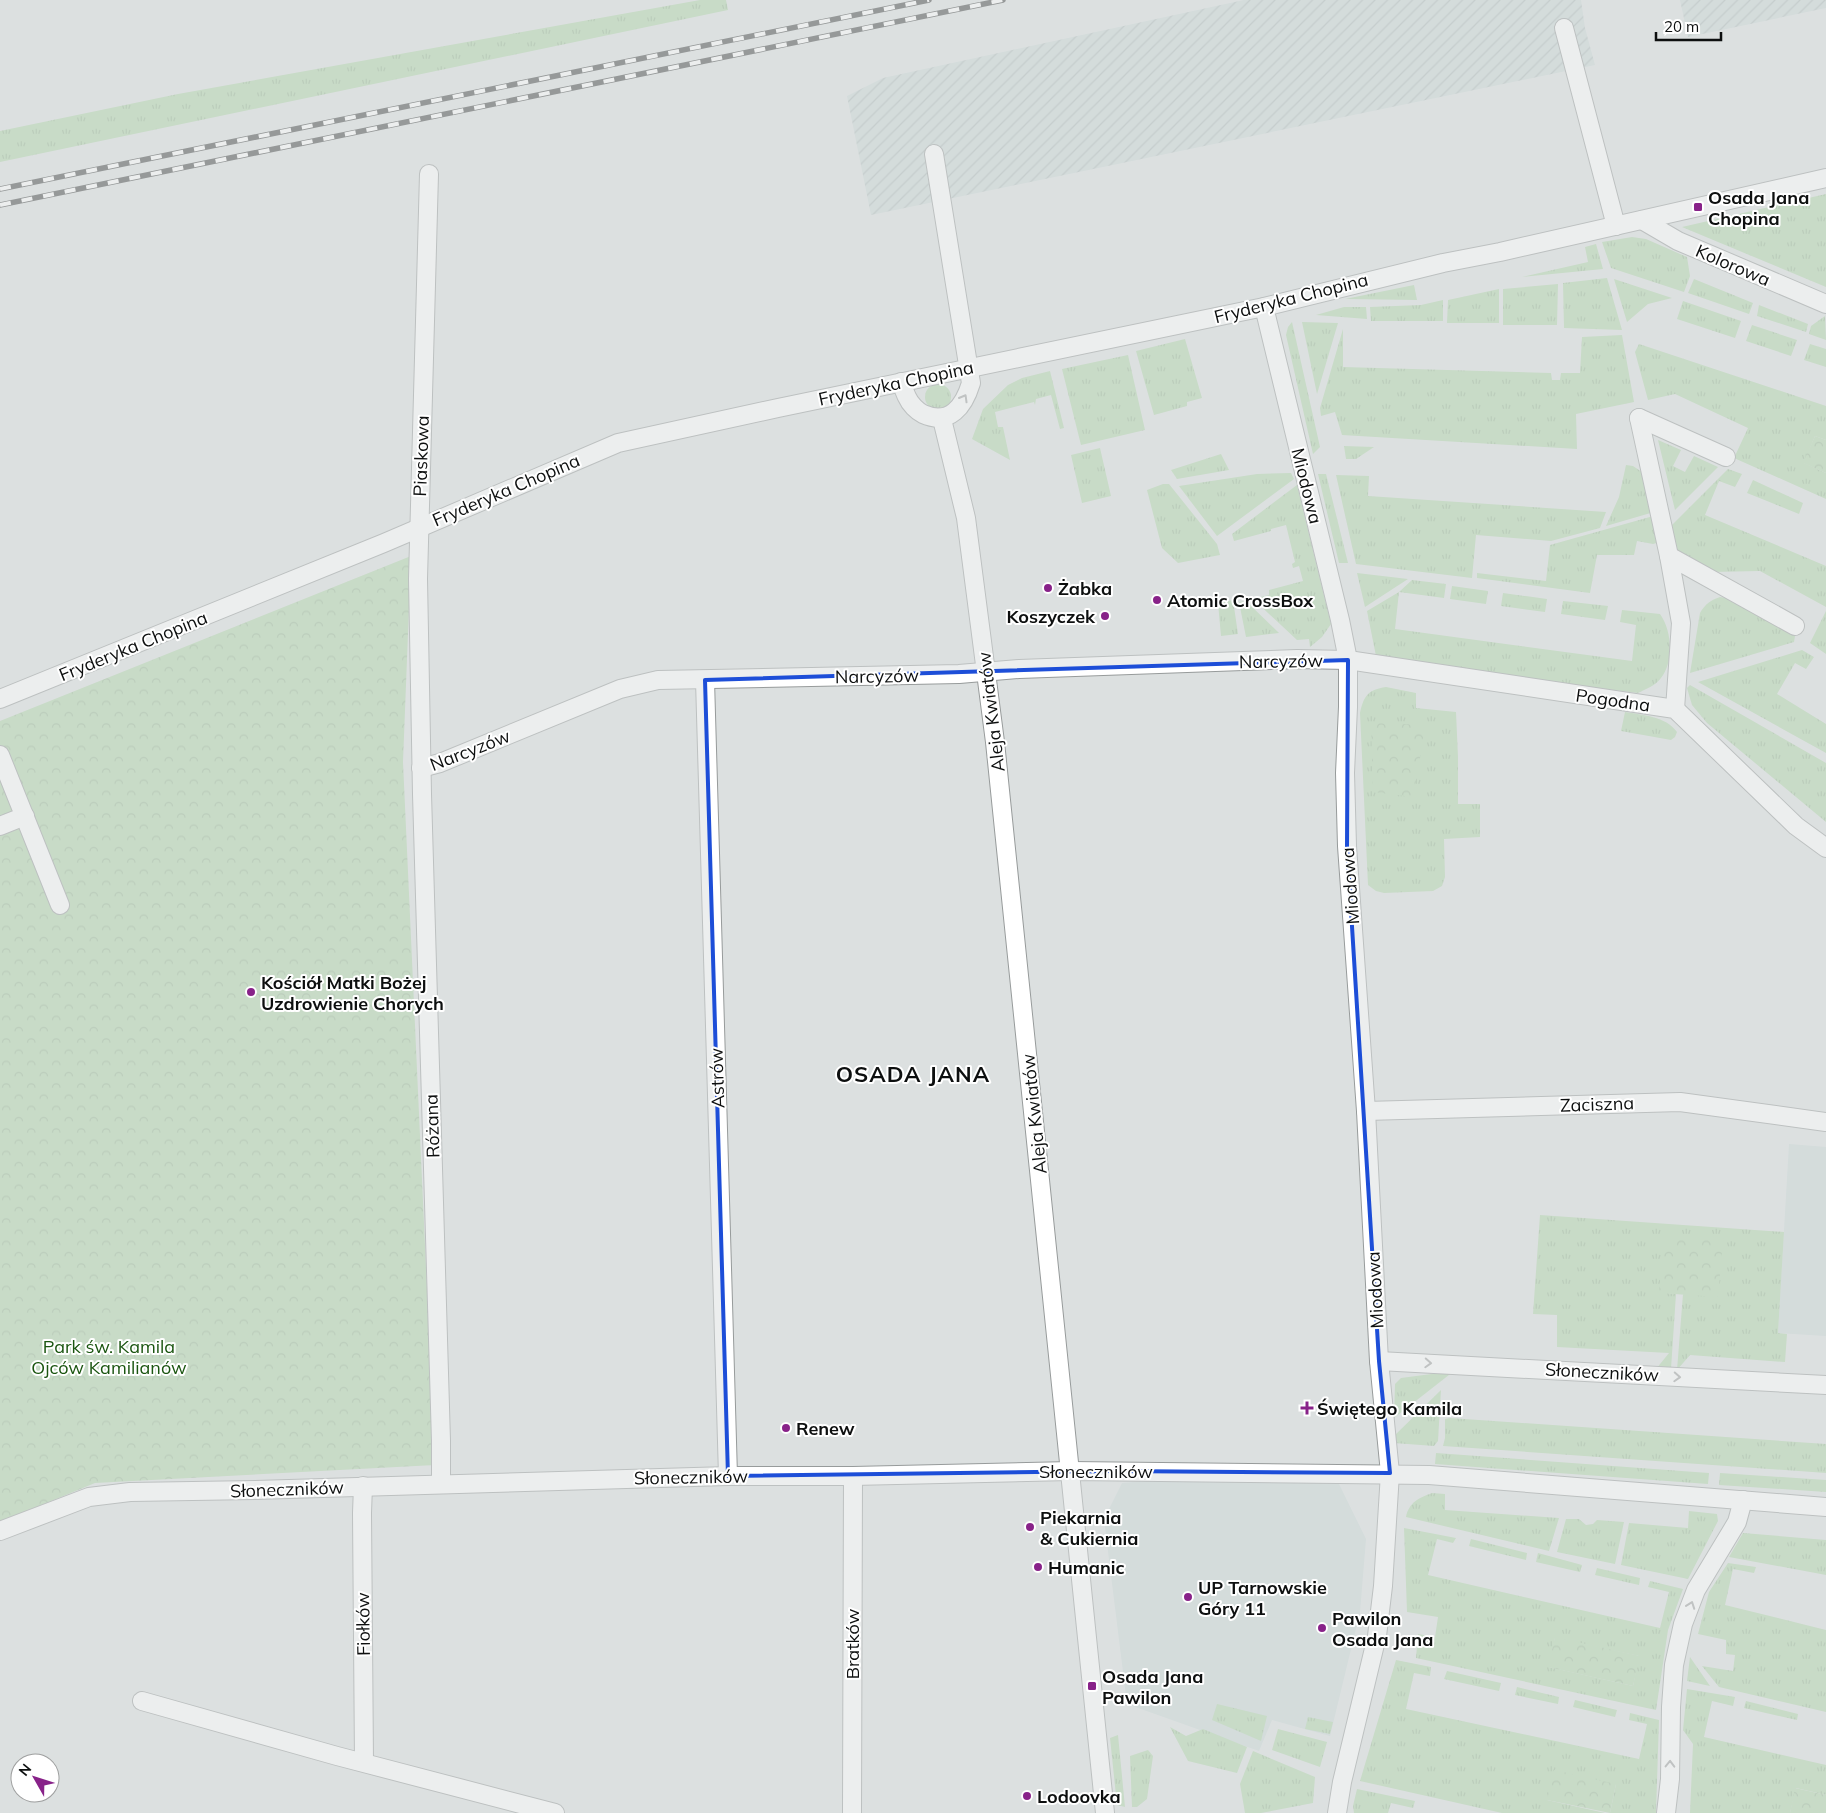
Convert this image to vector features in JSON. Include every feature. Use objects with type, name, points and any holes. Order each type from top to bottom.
[{"type":"street","points":[[1564,28],[1616,226]]},
{"type":"street","points":[[902,382],[908,399],[919,412],[931,418],[942,419],[954,413],[966,398],[971,383],[934,154]]},
{"type":"street","name":"Piaskowa","points":[[421,768],[418,579],[429,174]]},
{"type":"street","name":"Fryderyka Chopina","points":[[0,699],[419,528],[618,443],[1264,307],[1400,273],[1826,178]]},
{"type":"street","name":"Kolorowa","points":[[1642,220],[1678,241],[1826,304]]},
{"type":"street","name":"Miodowa","points":[[1264,307],[1348,660],[1345,773],[1347,846],[1366,1111],[1379,1360],[1390,1473]]},
{"type":"street","points":[[1675,709],[1681,623],[1669,556],[1638,418],[1726,456]]},
{"type":"street","name":"Aleja Kwiatów","points":[[942,419],[966,518],[996,742],[1105,1813]]},
{"type":"street","points":[[1669,556],[1795,626]]},
{"type":"street","name":"Narcyzów","points":[[421,768],[440,763],[620,689],[658,680],[986,672],[1018,669],[1261,660],[1348,660]]},
{"type":"street","name":"Pogodna","points":[[1348,660],[1675,709],[1796,826],[1826,848]]},
{"type":"street","name":"Astrów","points":[[705,680],[728,1476]]},
{"type":"street","points":[[0,755],[60,905]]},
{"type":"street","name":"Różana","points":[[421,768],[440,1393],[441,1484]]},
{"type":"street","points":[[0,826],[25,816]]},
{"type":"street","name":"Zaciszna","points":[[1366,1111],[1680,1102],[1826,1122]]},
{"type":"street","name":"Słoneczników","points":[[1379,1360],[1826,1385]]},
{"type":"street","name":"Słoneczników","points":[[0,1531],[89,1497],[130,1492],[728,1476],[853,1476],[1071,1471],[1390,1473],[1826,1507]]},
{"type":"street","points":[[1337,1813],[1342,1782],[1377,1636],[1383,1586],[1390,1473]]},
{"type":"street","name":"Bratków","points":[[852,1813],[853,1476]]},
{"type":"street","name":"Fiołków","points":[[363,1486],[364,1762]]},
{"type":"street","points":[[1666,1813],[1670,1779],[1671,1707],[1674,1665],[1684,1624],[1696,1590],[1737,1522],[1743,1500]]},
{"type":"street","points":[[142,1701],[555,1813]]},
{"type":"highlighted area","points":[[1348,660],[1347,846],[1379,1361],[1390,1473],[1115,1471],[728,1476],[705,680]]},
{"type":"shaded area","points":[[1244,0],[1581,0],[1585,28],[1595,65],[871,215],[847,96],[883,78]]},
{"type":"shaded area","points":[[1680,0],[1826,0],[1826,8],[1688,37]]},
{"type":"shaded area","points":[[1789,1144],[1826,1147],[1826,1336],[1778,1333]]},
{"type":"shaded area","points":[[1146,1481],[1338,1482],[1366,1539],[1360,1612],[1330,1736],[1272,1720],[1259,1751],[1127,1704],[1104,1519],[1122,1483]]},
{"type":"green space","points":[[700,0],[726,0],[728,10],[0,162],[0,131],[178,94]]},
{"type":"green space","points":[[1826,194],[1826,287],[1682,227]]},
{"type":"green space","points":[[1632,237],[1646,239],[1687,257],[1690,276],[1684,292],[1611,268],[1602,242]]},
{"type":"green space","points":[[1596,244],[1603,269],[1522,277],[1588,262],[1585,247]]},
{"type":"green space","points":[[1607,278],[1622,330],[1564,328],[1563,283]]},
{"type":"green space","points":[[1614,279],[1672,298],[1648,304],[1627,322]]},
{"type":"green space","points":[[1694,279],[1753,303],[1749,314],[1688,293]]},
{"type":"green space","points":[[1558,284],[1557,325],[1503,325],[1503,289]]},
{"type":"green space","points":[[1414,285],[1417,300],[1345,299]]},
{"type":"green space","points":[[1499,289],[1499,323],[1447,323],[1448,300]]},
{"type":"green space","points":[[1443,300],[1443,321],[1371,321],[1370,307],[1421,305]]},
{"type":"green space","points":[[1683,301],[1741,321],[1735,338],[1677,319]]},
{"type":"green space","points":[[1759,305],[1808,324],[1806,332],[1757,316]]},
{"type":"green space","points":[[1344,307],[1366,307],[1367,319],[1316,315]]},
{"type":"green space","points":[[1825,316],[1826,340],[1809,334],[1811,326]]},
{"type":"green space","points":[[1292,322],[1320,447],[1313,454],[1286,335],[1288,327]]},
{"type":"green space","points":[[1302,322],[1338,323],[1317,394]]},
{"type":"green space","points":[[1752,325],[1797,340],[1791,356],[1746,341]]},
{"type":"green space","points":[[1343,329],[1343,367],[1551,373],[1552,380],[1560,380],[1561,373],[1580,373],[1582,337],[1622,335],[1634,402],[1576,414],[1577,449],[1342,435],[1335,412],[1321,416],[1320,408]]},
{"type":"green space","points":[[1185,339],[1202,398],[1187,402],[1187,406],[1154,415],[1136,351]]},
{"type":"green space","points":[[1639,344],[1826,406],[1826,440],[1815,436],[1804,463],[1826,473],[1826,499],[1734,458],[1748,428],[1675,394],[1648,400],[1635,352]]},
{"type":"green space","points":[[1810,344],[1826,349],[1826,367],[1804,360]]},
{"type":"green space","points":[[1128,355],[1145,430],[1081,445],[1062,369]]},
{"type":"green space","points":[[1050,371],[1064,428],[1060,429],[1051,395],[1036,399],[1035,405],[1034,402],[995,412],[998,427],[1003,427],[1010,460],[972,439],[983,409],[1008,385],[1022,378]]},
{"type":"green space","points":[[938,384],[947,388],[951,397],[947,406],[938,410],[929,406],[925,397],[929,388]]},
{"type":"green space","points":[[1815,436],[1826,440],[1826,473],[1803,463]]},
{"type":"green space","points":[[1658,440],[1681,450],[1673,466],[1685,472],[1694,456],[1718,467],[1675,510]]},
{"type":"green space","points":[[1344,446],[1374,447],[1356,459],[1346,459]]},
{"type":"green space","points":[[1100,448],[1111,496],[1082,503],[1071,455]]},
{"type":"green space","points":[[1221,454],[1229,470],[1177,479],[1171,470]]},
{"type":"green space","points":[[1626,465],[1633,466],[1642,472],[1654,512],[1606,526],[1619,497]]},
{"type":"green space","points":[[1728,469],[1742,474],[1735,487],[1719,481],[1705,515],[1826,566],[1826,607],[1760,571],[1711,572],[1676,555],[1672,525]]},
{"type":"green space","points":[[1291,473],[1294,479],[1217,536],[1179,486],[1257,474]]},
{"type":"green space","points":[[1318,474],[1326,474],[1348,563],[1339,563]]},
{"type":"green space","points":[[1336,475],[1369,476],[1368,496],[1606,512],[1600,528],[1551,541],[1476,535],[1472,578],[1356,564]]},
{"type":"green space","points":[[1753,480],[1803,503],[1799,514],[1747,493]]},
{"type":"green space","points":[[1163,484],[1169,484],[1217,544],[1220,555],[1178,563],[1162,548],[1147,490]]},
{"type":"green space","points":[[1297,485],[1331,624],[1322,637],[1310,647],[1309,639],[1297,640],[1253,599],[1269,595],[1269,590],[1303,581],[1299,566],[1293,568],[1292,564],[1295,562],[1286,525],[1234,541],[1232,534]]},
{"type":"green space","points":[[1657,515],[1664,541],[1653,544],[1637,541],[1634,555],[1597,555],[1590,593],[1477,578],[1477,573],[1546,581],[1550,545]]},
{"type":"green space","name":"Park św. Kamila Ojców Kamilianów","points":[[411,556],[403,762],[435,1465],[95,1483],[0,1522],[0,721]]},
{"type":"green space","points":[[1357,573],[1408,579],[1365,607]]},
{"type":"green space","points":[[1412,580],[1446,584],[1444,598],[1399,592]]},
{"type":"green space","points":[[1452,586],[1488,591],[1486,604],[1450,599]]},
{"type":"green space","points":[[1399,592],[1395,629],[1632,661],[1636,625],[1620,622],[1622,610],[1660,614],[1669,637],[1670,655],[1668,664],[1659,681],[1638,693],[1398,663],[1376,656],[1367,611]]},
{"type":"green space","points":[[1503,593],[1547,599],[1545,612],[1501,606]]},
{"type":"green space","points":[[1720,597],[1726,598],[1795,636],[1794,642],[1690,673],[1700,613],[1708,603]]},
{"type":"green space","points":[[1233,600],[1238,634],[1221,636],[1218,603]]},
{"type":"green space","points":[[1246,601],[1279,633],[1246,637],[1239,602]]},
{"type":"green space","points":[[1563,601],[1608,606],[1605,620],[1561,614]]},
{"type":"green space","points":[[1826,611],[1826,654],[1810,643]]},
{"type":"green space","points":[[1802,650],[1814,657],[1806,669],[1795,663],[1777,694],[1826,724],[1826,753],[1698,682]]},
{"type":"green space","points":[[1690,685],[1826,763],[1826,822],[1707,723],[1692,705],[1687,688]]},
{"type":"green space","points":[[1386,687],[1416,693],[1416,708],[1456,712],[1458,804],[1480,804],[1480,837],[1444,839],[1445,877],[1442,886],[1433,891],[1384,893],[1376,891],[1368,885],[1360,713],[1363,702],[1368,694]]},
{"type":"green space","points":[[1625,712],[1660,719],[1677,732],[1675,737],[1671,740],[1621,731]]},
{"type":"green space","points":[[1371,723],[1426,725],[1413,797],[1373,792]]},
{"type":"green space","points":[[1540,1215],[1784,1232],[1778,1333],[1787,1334],[1785,1362],[1690,1355],[1677,1370],[1683,1294],[1659,1292],[1676,1294],[1671,1369],[1656,1369],[1669,1353],[1557,1347],[1557,1315],[1533,1314]]},
{"type":"green space","points":[[1664,1236],[1723,1241],[1718,1297],[1659,1293]]},
{"type":"green space","points":[[1454,1371],[1394,1418],[1395,1384],[1401,1378]]},
{"type":"green space","points":[[1441,1390],[1438,1441],[1434,1446],[1394,1443],[1394,1436]]},
{"type":"green space","points":[[1445,1419],[1826,1444],[1826,1473],[1443,1446]]},
{"type":"green space","points":[[1436,1453],[1709,1473],[1708,1484],[1435,1464]]},
{"type":"green space","points":[[1720,1473],[1826,1480],[1826,1492],[1719,1485]]},
{"type":"green space","points":[[1432,1493],[1445,1494],[1445,1510],[1559,1518],[1549,1551],[1406,1517],[1412,1504]]},
{"type":"green space","points":[[1689,1511],[1717,1514],[1718,1521],[1688,1579],[1621,1565],[1629,1523],[1688,1528]]},
{"type":"green space","points":[[1566,1519],[1579,1519],[1586,1525],[1593,1524],[1597,1520],[1624,1522],[1615,1564],[1557,1552]]},
{"type":"green space","points":[[1404,1528],[1456,1538],[1453,1543],[1437,1539],[1428,1575],[1660,1628],[1669,1592],[1648,1587],[1650,1581],[1683,1589],[1668,1630],[1656,1710],[1416,1658],[1418,1634],[1435,1637],[1438,1617],[1407,1612]],"holes":[[[1555,1638],[1639,1656],[1633,1686],[1549,1667]]]},
{"type":"green space","points":[[1743,1533],[1826,1540],[1826,1575],[1729,1557]]},
{"type":"green space","points":[[1471,1539],[1527,1553],[1526,1560],[1469,1546]]},
{"type":"green space","points":[[1538,1553],[1582,1565],[1580,1572],[1536,1562]]},
{"type":"green space","points":[[1728,1563],[1756,1567],[1754,1573],[1733,1569],[1725,1605],[1826,1630],[1826,1712],[1719,1687],[1702,1666],[1733,1671],[1735,1655],[1726,1654],[1726,1640],[1698,1634],[1709,1592]]},
{"type":"green space","points":[[1597,1568],[1640,1578],[1639,1585],[1595,1575]]},
{"type":"green space","points":[[1555,1637],[1640,1656],[1633,1686],[1548,1667]]},
{"type":"green space","points":[[1690,1657],[1710,1686],[1687,1681]]},
{"type":"green space","points":[[1396,1660],[1431,1667],[1430,1676],[1414,1673],[1406,1709],[1639,1759],[1647,1724],[1629,1720],[1630,1713],[1659,1720],[1656,1813],[1610,1813],[1616,1784],[1547,1800],[1605,1813],[1502,1813],[1360,1781]]},
{"type":"green space","points":[[1447,1671],[1501,1683],[1499,1691],[1444,1679]]},
{"type":"green space","points":[[1517,1687],[1559,1697],[1558,1704],[1515,1695]]},
{"type":"green space","points":[[1687,1689],[1735,1697],[1733,1706],[1712,1701],[1704,1737],[1826,1765],[1826,1795],[1796,1788],[1790,1813],[1690,1813],[1693,1744],[1683,1730]]},
{"type":"green space","points":[[1575,1700],[1617,1710],[1615,1717],[1573,1707]]},
{"type":"green space","points":[[1746,1701],[1798,1714],[1797,1720],[1744,1708]]},
{"type":"green space","points":[[1217,1704],[1267,1716],[1261,1741],[1212,1720]]},
{"type":"green space","points":[[1308,1717],[1333,1722],[1330,1734],[1305,1729]]},
{"type":"green space","points":[[1170,1727],[1186,1736],[1203,1729],[1247,1747],[1237,1773],[1188,1761]]},
{"type":"green space","points":[[1278,1729],[1327,1742],[1320,1767],[1272,1750]]},
{"type":"green space","points":[[1118,1735],[1125,1807],[1117,1805],[1110,1738]]},
{"type":"green space","points":[[1148,1750],[1153,1756],[1147,1799],[1137,1807],[1132,1807],[1130,1756]]},
{"type":"green space","points":[[1253,1751],[1315,1777],[1313,1803],[1261,1813],[1245,1813],[1240,1784]]},
{"type":"green space","points":[[1554,1770],[1616,1784],[1610,1813],[1547,1800]]},
{"type":"green space","points":[[1795,1788],[1826,1795],[1826,1813],[1790,1813]]},
{"type":"green space","points":[[1357,1789],[1415,1801],[1413,1808],[1391,1803],[1388,1813],[1354,1813],[1353,1806]]},
{"type":"railway","points":[[0,189],[929,0]]},
{"type":"railway","points":[[0,205],[1003,0]]},
{"type":"place","name":"Osada Jana Chopina","points":[[1698,207]]},
{"type":"place","name":"Żabka","points":[[1048,588]]},
{"type":"place","name":"Atomic CrossBox","points":[[1157,600]]},
{"type":"place","name":"Koszyczek","points":[[1105,616]]},
{"type":"place","name":"Kościół Matki Bożej Uzdrowienie Chorych","points":[[251,992]]},
{"type":"place","name":"Świętego Kamila","points":[[1307,1408]]},
{"type":"place","name":"Renew","points":[[786,1428]]},
{"type":"place","name":"Piekarnia & Cukiernia","points":[[1030,1527]]},
{"type":"place","name":"Humanic","points":[[1038,1567]]},
{"type":"place","name":"UP Tarnowskie Góry 11","points":[[1188,1597]]},
{"type":"place","name":"Pawilon Osada Jana","points":[[1322,1628]]},
{"type":"place","name":"Osada Jana Pawilon","points":[[1092,1686]]},
{"type":"place","name":"Lodoovka","points":[[1027,1796]]},
{"type":"district","name":"OSADA JANA","points":[[913,1074]]}]
